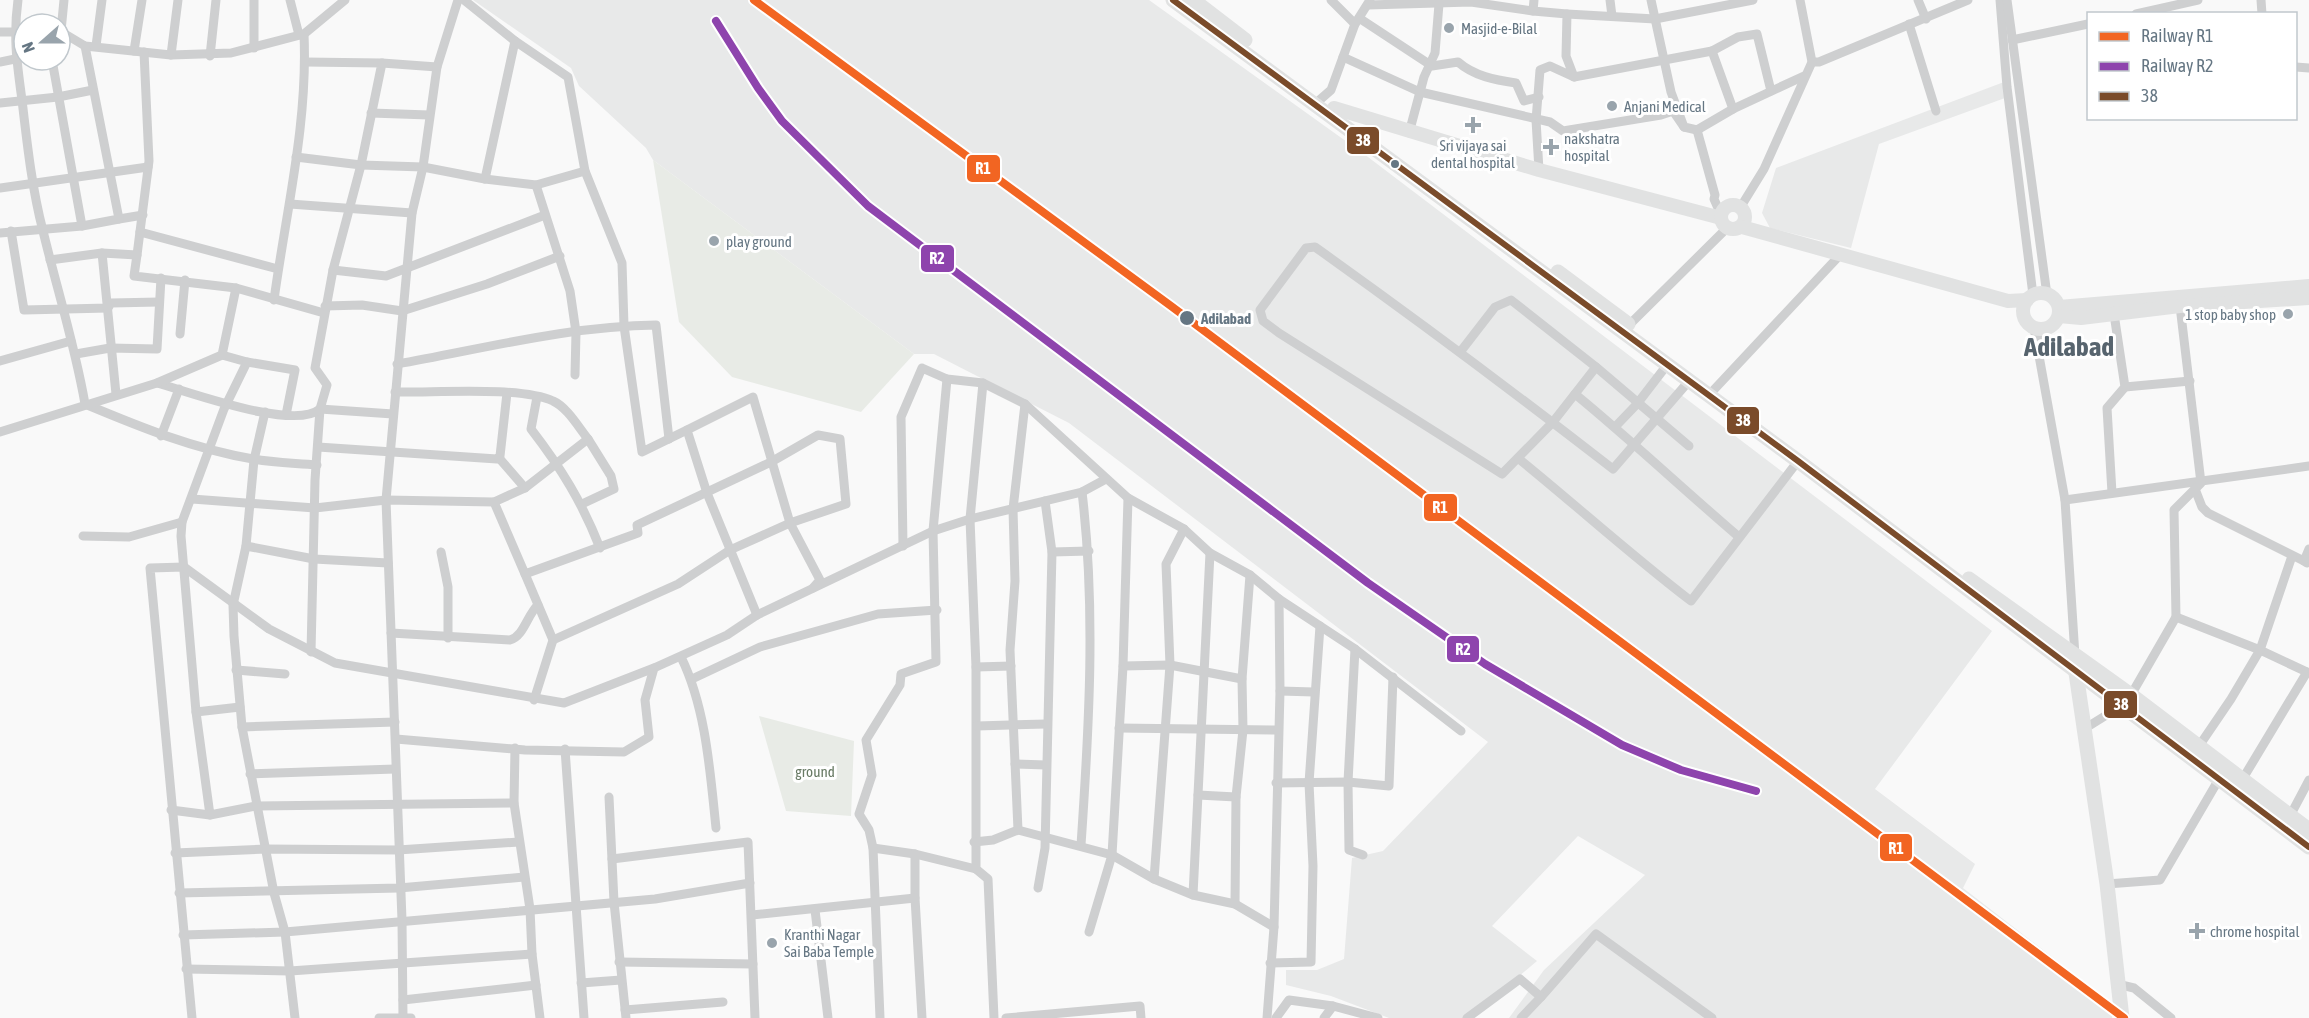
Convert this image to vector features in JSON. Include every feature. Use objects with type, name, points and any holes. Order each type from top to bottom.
[{"type":"main road","points":[[1173,0],[1318,101],[2075,656],[2126,701],[2194,751],[2242,780],[2309,830]]},
{"type":"main road","points":[[1192,0],[1318,101],[1334,108],[1409,133],[1723,220],[1734,230],[1742,226],[1745,219],[1740,208],[1728,206],[1723,220]]},
{"type":"main road","points":[[1334,108],[1626,328],[1667,365],[1689,381],[1712,392],[1798,461],[2076,674],[2126,701]]},
{"type":"main road","points":[[1742,226],[2008,301],[2036,296],[2059,312],[2081,318],[2180,306],[2309,298]]},
{"type":"main road","points":[[2008,301],[2040,329],[2059,312],[2309,286]]},
{"type":"main road","points":[[2023,315],[2036,296]]},
{"type":"main road","points":[[2076,674],[2107,884],[2122,1018]]},
{"type":"main road","points":[[2194,751],[2220,779],[2309,847]]},
{"type":"street","points":[[96,46],[102,0]]},
{"type":"street","points":[[142,0],[139,52],[148,167],[134,276],[185,280],[236,288],[274,300],[324,310],[362,305],[402,310],[487,284],[560,256]]},
{"type":"street","points":[[171,54],[178,0]]},
{"type":"street","points":[[210,56],[216,0]]},
{"type":"street","points":[[254,0],[254,48]]},
{"type":"street","points":[[274,300],[305,98],[305,62],[301,34],[290,0]]},
{"type":"street","points":[[72,38],[85,46],[210,56],[254,48],[301,34],[345,0]]},
{"type":"street","points":[[379,1018],[406,1017],[400,963],[402,920],[386,500],[412,213],[423,167],[437,67],[458,0]]},
{"type":"street","points":[[464,0],[515,40],[568,77],[585,171],[622,264],[624,326],[642,452],[753,398],[790,523],[820,580],[810,592]]},
{"type":"street","points":[[1331,0],[1357,21],[1432,66],[1458,62],[1468,70],[1494,80],[1516,82],[1524,101],[1539,97]]},
{"type":"street","points":[[1533,12],[1534,0]]},
{"type":"street","points":[[1610,0],[1612,16]]},
{"type":"street","points":[[1651,0],[1671,92],[1684,127]]},
{"type":"street","points":[[1318,101],[1331,90],[1357,21],[1369,2],[1439,4],[1471,1],[1533,12],[1656,19],[1753,0]]},
{"type":"street","points":[[1740,208],[1764,169],[1812,62],[1800,0]]},
{"type":"street","points":[[1918,0],[1926,19]]},
{"type":"street","points":[[1812,62],[1818,62],[1968,0]]},
{"type":"street","points":[[2000,0],[2007,87],[2036,296]]},
{"type":"street","points":[[2007,0],[2036,296]]},
{"type":"street","points":[[2152,12],[2167,10],[2186,1],[2198,0]]},
{"type":"street","points":[[1409,133],[1424,77],[1432,66],[1436,53],[1439,4]]},
{"type":"street","points":[[1567,14],[1566,56],[1574,77]]},
{"type":"street","points":[[1909,24],[1936,111]]},
{"type":"street","points":[[2012,40],[2087,24]]},
{"type":"street","points":[[1539,170],[1536,120],[1540,70],[1550,66],[1574,77],[1712,51],[1738,37],[1757,34],[1771,91]]},
{"type":"street","points":[[485,179],[515,40]]},
{"type":"street","points":[[85,46],[119,219]]},
{"type":"street","points":[[1712,51],[1733,109]]},
{"type":"street","points":[[1343,57],[1420,92],[1550,122],[1563,131],[1661,116],[1673,111],[1684,127],[1697,130],[1733,109],[1804,76]]},
{"type":"street","points":[[305,62],[382,63],[437,67]]},
{"type":"street","points":[[311,652],[320,409],[327,385],[315,368],[324,310],[361,165],[382,63]]},
{"type":"street","points":[[17,72],[42,229],[76,354],[85,404]]},
{"type":"street","points":[[54,72],[82,226]]},
{"type":"street","points":[[0,103],[58,97],[93,90]]},
{"type":"street","points":[[371,113],[429,115]]},
{"type":"street","points":[[1626,328],[1723,220],[1714,199],[1715,195],[1697,130]]},
{"type":"street","points":[[296,157],[361,165],[423,167],[485,179],[536,185],[585,171]]},
{"type":"street","points":[[0,188],[34,181],[72,179],[148,167]]},
{"type":"street","points":[[536,185],[570,291],[576,332],[575,375]]},
{"type":"street","points":[[290,204],[412,213]]},
{"type":"street","points":[[0,233],[82,226],[142,214]]},
{"type":"street","points":[[333,270],[386,276],[405,271],[545,215]]},
{"type":"street","points":[[11,231],[24,310],[108,308]]},
{"type":"street","points":[[140,232],[278,269]]},
{"type":"street","points":[[1596,367],[1553,422],[1508,471],[1499,473],[1278,333],[1263,321],[1260,310],[1306,248],[1315,247],[1461,351],[1553,422],[1613,469],[1689,381]]},
{"type":"street","points":[[50,260],[102,253],[137,255]]},
{"type":"street","points":[[102,253],[108,308]]},
{"type":"street","points":[[1712,392],[1840,255]]},
{"type":"street","points":[[76,354],[110,348],[157,350],[161,278]]},
{"type":"street","points":[[180,334],[185,280]]},
{"type":"street","points":[[222,355],[236,288]]},
{"type":"street","points":[[1461,351],[1495,307],[1511,300],[1596,367],[1689,446]]},
{"type":"street","points":[[116,394],[106,314],[108,308],[111,303],[159,302]]},
{"type":"street","points":[[2180,306],[2202,507],[2208,513],[2306,563],[2309,549]]},
{"type":"street","points":[[2114,314],[2125,387]]},
{"type":"street","points":[[397,364],[576,332],[656,325],[669,439]]},
{"type":"street","points":[[2040,329],[2040,351],[2064,500],[2076,674]]},
{"type":"street","points":[[0,361],[71,341]]},
{"type":"street","points":[[0,432],[157,383],[222,355],[247,362],[295,370],[286,416]]},
{"type":"street","points":[[210,815],[196,712],[182,522],[227,404],[247,362]]},
{"type":"street","points":[[1615,427],[1637,404],[1667,365]]},
{"type":"street","points":[[903,546],[901,417],[922,368],[947,379],[983,383],[1025,405],[1128,498],[1184,529],[1210,553],[1250,575],[1279,600],[1355,649],[1393,677],[1461,731]]},
{"type":"street","points":[[880,1018],[873,848],[869,830],[859,814],[872,775],[867,737],[900,685],[901,674],[936,662],[937,610],[933,531],[947,379]]},
{"type":"street","points":[[2112,493],[2107,408],[2125,387],[2190,381]]},
{"type":"street","points":[[157,383],[204,399],[286,416],[313,415],[320,409],[393,414]]},
{"type":"street","points":[[976,868],[974,842],[976,667],[970,519],[983,383]]},
{"type":"street","points":[[161,436],[179,389]]},
{"type":"street","points":[[395,392],[507,393],[554,401],[588,439],[611,476],[614,489],[582,504]]},
{"type":"street","points":[[499,458],[507,393]]},
{"type":"street","points":[[1575,394],[1636,444],[1664,473],[1739,537]]},
{"type":"street","points":[[537,397],[531,429],[558,463],[582,504],[600,548]]},
{"type":"street","points":[[85,404],[161,436],[210,450],[254,460],[317,465]]},
{"type":"street","points":[[1018,830],[1011,666],[1015,581],[1013,509],[1025,405]]},
{"type":"street","points":[[265,412],[254,460],[248,505],[246,546],[234,605],[236,670],[250,774],[274,892],[285,932],[295,1018]]},
{"type":"street","points":[[687,430],[707,493],[757,615]]},
{"type":"street","points":[[525,574],[638,533],[637,525],[771,462],[818,435],[840,439],[846,504],[790,523],[730,550],[678,584],[553,640]]},
{"type":"street","points":[[192,499],[248,505],[315,508],[386,500],[494,502],[525,488],[588,439]]},
{"type":"street","points":[[318,447],[499,458],[525,488]]},
{"type":"street","points":[[1519,459],[1589,515],[1634,557],[1691,601],[1798,461]]},
{"type":"street","points":[[2064,500],[2112,493],[2198,486],[2309,466]]},
{"type":"street","points":[[192,1018],[150,568],[184,567],[234,605],[311,652],[335,663],[534,700],[564,703],[681,657],[727,635],[757,615],[810,592],[933,531],[970,519],[1082,492],[1106,479]]},
{"type":"street","points":[[2084,729],[2126,701],[2176,618],[2174,510],[2198,486]]},
{"type":"street","points":[[1081,845],[1090,713],[1089,551],[1082,492]]},
{"type":"street","points":[[1089,932],[1112,855],[1123,666],[1128,498]]},
{"type":"street","points":[[1038,888],[1045,838],[1052,552],[1045,501]]},
{"type":"street","points":[[494,502],[553,640],[534,700]]},
{"type":"street","points":[[83,536],[129,537],[182,522]]},
{"type":"street","points":[[1154,879],[1170,665],[1166,564],[1184,529]]},
{"type":"street","points":[[246,546],[314,559],[388,563]]},
{"type":"street","points":[[1052,552],[1089,551]]},
{"type":"street","points":[[441,552],[448,587],[448,638]]},
{"type":"street","points":[[1193,895],[1210,553]]},
{"type":"street","points":[[2194,751],[2231,699],[2260,650],[2292,556]]},
{"type":"street","points":[[1234,904],[1236,797],[1243,730],[1242,678],[1250,575]]},
{"type":"street","points":[[1267,1018],[1274,927],[1280,691],[1279,600]]},
{"type":"street","points":[[390,633],[448,638],[515,639],[529,614],[538,605]]},
{"type":"street","points":[[692,679],[760,647],[878,614],[937,610]]},
{"type":"street","points":[[2176,618],[2260,650],[2308,673],[2242,780]]},
{"type":"street","points":[[1270,963],[1311,962],[1314,866],[1310,783],[1320,626]]},
{"type":"street","points":[[1355,649],[1348,782],[1349,850],[1363,855]]},
{"type":"street","points":[[681,657],[692,679],[710,764],[716,828]]},
{"type":"street","points":[[1123,666],[1170,665],[1242,678]]},
{"type":"street","points":[[976,667],[1011,666]]},
{"type":"street","points":[[396,739],[515,748],[624,752],[649,737],[645,700],[654,668]]},
{"type":"street","points":[[236,670],[285,674]]},
{"type":"street","points":[[1276,783],[1348,782],[1389,786],[1393,677]]},
{"type":"street","points":[[1280,691],[1314,692]]},
{"type":"street","points":[[196,712],[240,707]]},
{"type":"street","points":[[243,727],[395,722]]},
{"type":"street","points":[[977,726],[1046,724]]},
{"type":"street","points":[[1119,728],[1278,730]]},
{"type":"street","points":[[515,748],[514,803],[530,909],[532,954],[540,1018]]},
{"type":"street","points":[[565,749],[584,1018]]},
{"type":"street","points":[[1015,764],[1046,765]]},
{"type":"street","points":[[250,774],[395,769]]},
{"type":"street","points":[[2107,884],[2160,880],[2220,779]]},
{"type":"street","points":[[2290,816],[2304,801],[2309,780]]},
{"type":"street","points":[[1198,795],[1236,797]]},
{"type":"street","points":[[609,796],[614,902],[626,1014],[723,1002]]},
{"type":"street","points":[[171,810],[210,815],[256,806],[514,803]]},
{"type":"street","points":[[974,842],[993,840],[1018,830],[1081,845],[1112,855],[1154,879],[1193,895],[1234,904],[1274,927]]},
{"type":"street","points":[[175,853],[266,849],[398,850],[519,842]]},
{"type":"street","points":[[612,859],[748,842],[755,1018]]},
{"type":"street","points":[[873,848],[915,854],[976,868],[988,879],[994,1018]]},
{"type":"street","points":[[915,854],[915,898],[922,1018]]},
{"type":"street","points":[[179,893],[399,888],[524,877]]},
{"type":"street","points":[[183,935],[285,932],[655,899],[750,883]]},
{"type":"street","points":[[752,915],[915,898]]},
{"type":"street","points":[[815,910],[828,1018]]},
{"type":"street","points":[[1521,1018],[1596,934],[1712,1018]]},
{"type":"street","points":[[186,969],[290,971],[532,954]]},
{"type":"street","points":[[619,962],[753,964]]},
{"type":"street","points":[[1467,1018],[1520,979],[1541,997]]},
{"type":"street","points":[[581,983],[621,980]]},
{"type":"street","points":[[2117,984],[2134,988],[2171,1018]]},
{"type":"street","points":[[403,1000],[536,986]]},
{"type":"street","points":[[1276,1018],[1289,1000],[1333,1006],[1365,1017],[1377,1018]]},
{"type":"street","points":[[1006,1018],[1140,1006],[1141,1018]]},
{"type":"street","points":[[1324,1018],[1333,1006]]},
{"type":"shaded area","points":[[473,0],[1149,0],[1368,157],[1992,631],[1875,789],[1975,864],[1963,888],[2113,1004],[2112,1018],[1509,1018],[1544,970],[1645,875],[1578,836],[1492,926],[1537,961],[1469,1018],[1389,1018],[1331,996],[1286,985],[1286,970],[1317,970],[1344,959],[1352,858],[1383,851],[1488,742],[1069,423],[934,354],[914,354],[653,160],[646,148],[579,86],[571,68]]},
{"type":"shaded area","points":[[2004,82],[2005,98],[1879,144],[1851,248],[1770,228],[1762,213],[1776,168]]},
{"type":"green space","name":"play ground","points":[[653,160],[914,354],[861,412],[732,377],[679,322]]},
{"type":"green space","name":"ground","points":[[759,716],[854,741],[851,816],[786,811]]},
{"type":"rail line","name":"R1","points":[[754,0],[1171,306],[2124,1018]]},
{"type":"rail line","name":"R2","points":[[716,21],[758,88],[782,121],[868,206],[1368,583],[1485,664],[1622,745],[1681,770],[1756,791]]},
{"type":"transit line","name":"38","points":[[1173,0],[1798,461],[2309,847]]},
{"type":"place","name":"Masjid-e-Bilal","points":[[1449,28]]},
{"type":"place","name":"Anjani Medical","points":[[1612,106]]},
{"type":"place","name":"Sri vijaya sai dental hospital","points":[[1473,125]]},
{"type":"place","name":"nakshatra hospital","points":[[1551,147]]},
{"type":"place","name":"play ground","points":[[714,241]]},
{"type":"place","name":"1 stop baby shop","points":[[2288,314]]},
{"type":"place","name":"Adilabad","points":[[1187,318]]},
{"type":"place","name":"chrome hospital","points":[[2197,931]]},
{"type":"place","name":"Kranthi Nagar Sai Baba Temple","points":[[772,943]]},
{"type":"district","name":"Adilabad","points":[[2069,346]]}]
